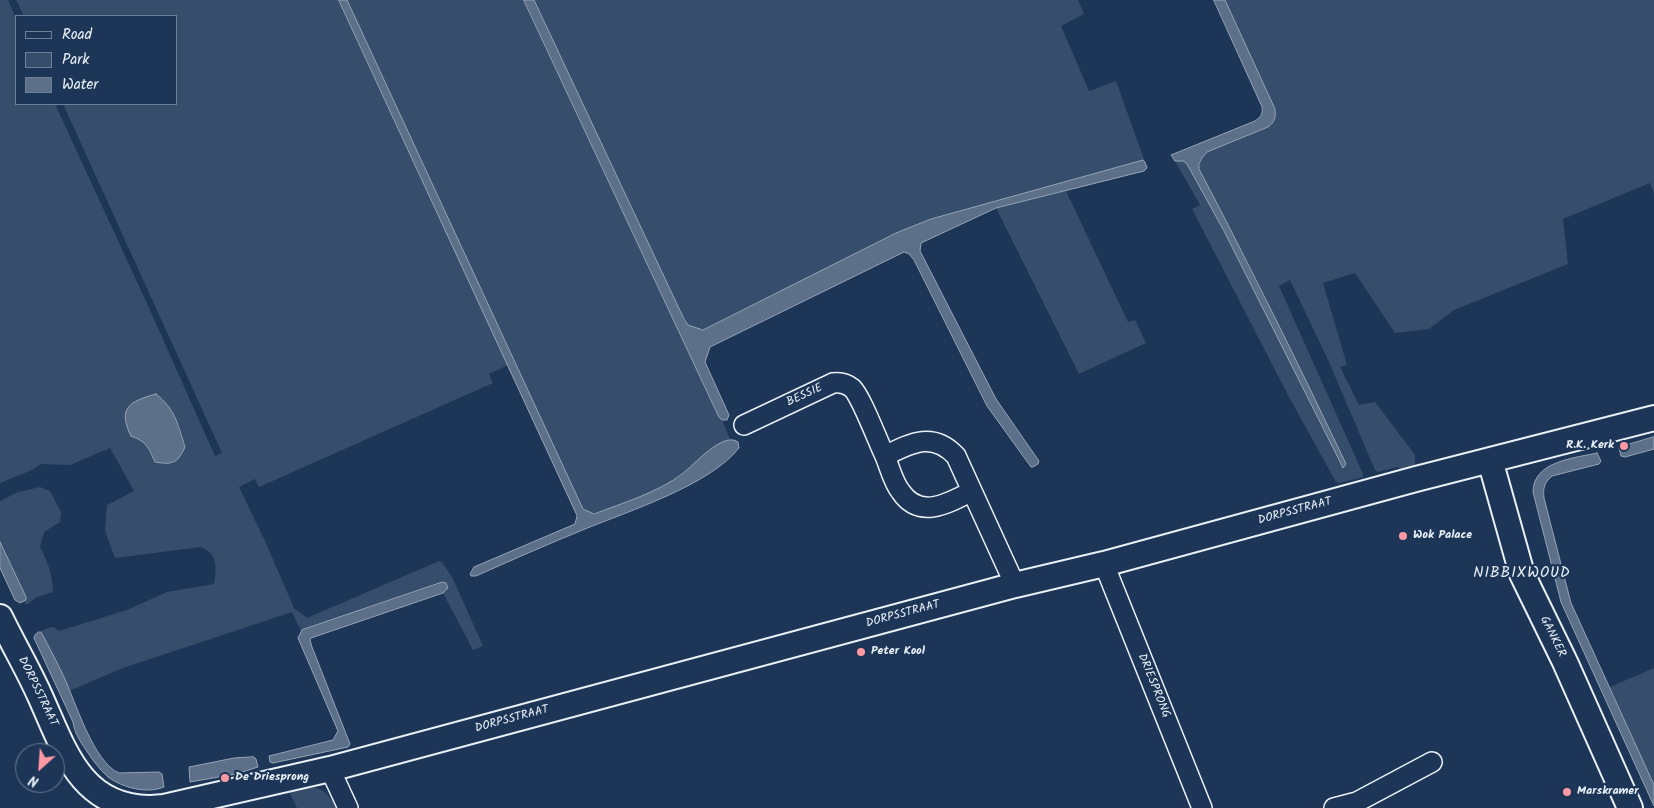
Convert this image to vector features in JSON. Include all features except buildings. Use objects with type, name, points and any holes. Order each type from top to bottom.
[{"type":"street","name":"BESSIE","points":[[744,425],[833,383],[842,382],[855,391],[900,492],[913,503],[922,507],[941,506],[972,491]]},
{"type":"street","name":"DORPSSTRAAT","points":[[0,617],[40,695],[51,724],[75,769],[88,784],[115,802],[135,808],[150,808],[330,769],[1015,585],[1104,564],[1654,418]]},
{"type":"street","points":[[885,456],[917,442],[934,441],[942,444],[956,456],[1015,585]]},
{"type":"street","name":"GANKER","points":[[1490,460],[1522,574],[1565,662],[1630,808]]},
{"type":"street","name":"DRIESPRONG","points":[[1104,564],[1202,808]]},
{"type":"street","points":[[1334,808],[1358,805],[1432,762]]},
{"type":"street","points":[[330,769],[348,808]]},
{"type":"green space","points":[[0,0],[8,0],[15,16],[15,105],[55,105],[215,456],[222,453],[63,105],[178,105],[178,15],[24,15],[16,0],[339,0],[508,365],[489,374],[493,383],[259,487],[255,479],[239,487],[294,608],[307,618],[439,561],[442,562],[453,579],[483,646],[473,650],[443,593],[446,591],[443,582],[301,631],[292,612],[123,668],[69,691],[41,632],[39,632],[52,627],[59,631],[127,610],[167,592],[214,584],[216,567],[211,553],[201,547],[115,558],[105,531],[107,505],[134,491],[110,448],[70,465],[41,464],[32,470],[0,483]],"holes":[[[179,424],[185,447],[173,464],[155,462],[150,450],[142,440]]]},
{"type":"green space","points":[[347,0],[524,0],[730,439],[707,453],[672,481],[654,491],[594,514],[583,509]]},
{"type":"green space","points":[[534,0],[1078,0],[1084,14],[1061,26],[1089,91],[1116,81],[1145,162],[1143,160],[931,219],[896,233],[703,330],[688,325],[684,319]]},
{"type":"green space","points":[[1225,0],[1654,0],[1654,194],[1650,183],[1563,219],[1568,264],[1454,310],[1429,329],[1395,333],[1355,273],[1323,283],[1347,365],[1340,367],[1359,405],[1375,402],[1415,455],[1415,470],[1407,472],[1397,467],[1378,472],[1375,470],[1329,362],[1290,280],[1279,286],[1363,474],[1363,477],[1339,483],[1336,482],[1290,399],[1192,209],[1200,205],[1175,161],[1183,161],[1187,164],[1224,231],[1340,464],[1346,464],[1260,286],[1199,169],[1202,159],[1207,152],[1268,127],[1276,114]]},
{"type":"green space","points":[[1066,191],[1128,322],[1135,320],[1146,343],[1079,374],[996,208]]},
{"type":"green space","points":[[40,487],[50,491],[61,512],[60,522],[44,532],[40,547],[50,569],[53,592],[37,597],[26,605],[24,601],[26,597],[0,542],[0,501],[18,492]]},
{"type":"green space","points":[[1654,668],[1654,785],[1610,687]]},
{"type":"green space","points":[[306,787],[316,788],[324,792],[336,808],[297,808],[289,791]]},
{"type":"water","points":[[339,0],[347,0],[583,509],[594,514],[628,502],[672,481],[717,445],[732,440],[738,442],[739,448],[726,461],[709,474],[668,496],[557,540],[476,576],[471,576],[470,574],[474,567],[575,524],[577,516]]},
{"type":"water","points":[[524,0],[534,0],[684,319],[688,325],[703,330],[896,233],[931,219],[1143,160],[1147,168],[1144,171],[996,208],[921,243],[920,251],[996,399],[1039,461],[1038,464],[1031,467],[987,406],[914,260],[909,254],[904,252],[710,347],[705,362],[729,415],[727,420],[722,420]]},
{"type":"water","points":[[1214,0],[1225,0],[1275,109],[1275,114],[1274,121],[1268,127],[1207,152],[1199,164],[1199,169],[1256,279],[1346,464],[1343,468],[1224,231],[1187,164],[1183,161],[1175,161],[1171,155],[1255,121],[1262,113],[1262,107]]},
{"type":"water","points":[[156,394],[172,412],[185,447],[177,460],[170,463],[155,462],[151,452],[141,440],[131,436],[125,419],[128,407],[139,400]]},
{"type":"water","points":[[1654,437],[1654,449],[1625,457],[1621,456],[1620,447]]},
{"type":"water","points":[[1597,453],[1601,461],[1599,464],[1552,476],[1545,486],[1544,498],[1571,603],[1654,785],[1654,806],[1561,602],[1533,492],[1535,482],[1547,467],[1567,459]]},
{"type":"water","points":[[0,542],[26,597],[26,600],[20,603],[15,600],[0,568]]},
{"type":"water","points":[[443,582],[446,583],[448,588],[443,593],[311,638],[312,647],[350,744],[348,747],[273,763],[270,762],[269,756],[333,740],[338,731],[298,638],[302,630]]},
{"type":"water","points":[[41,632],[59,666],[86,730],[101,757],[119,773],[159,772],[162,774],[164,787],[143,790],[128,787],[108,777],[96,764],[78,736],[34,638]]},
{"type":"water","points":[[254,757],[258,767],[236,774],[190,782],[189,767],[234,758]]},
{"type":"place","name":"R.K. Kerk","points":[[1624,446]]},
{"type":"place","name":"Wok Palace","points":[[1403,536]]},
{"type":"place","name":"Peter Kool","points":[[861,652]]},
{"type":"place","name":"De Driesprong","points":[[225,778]]},
{"type":"place","name":"Marskramer","points":[[1567,792]]},
{"type":"district","name":"NIBBIXWOUD","points":[[1522,574]]}]
